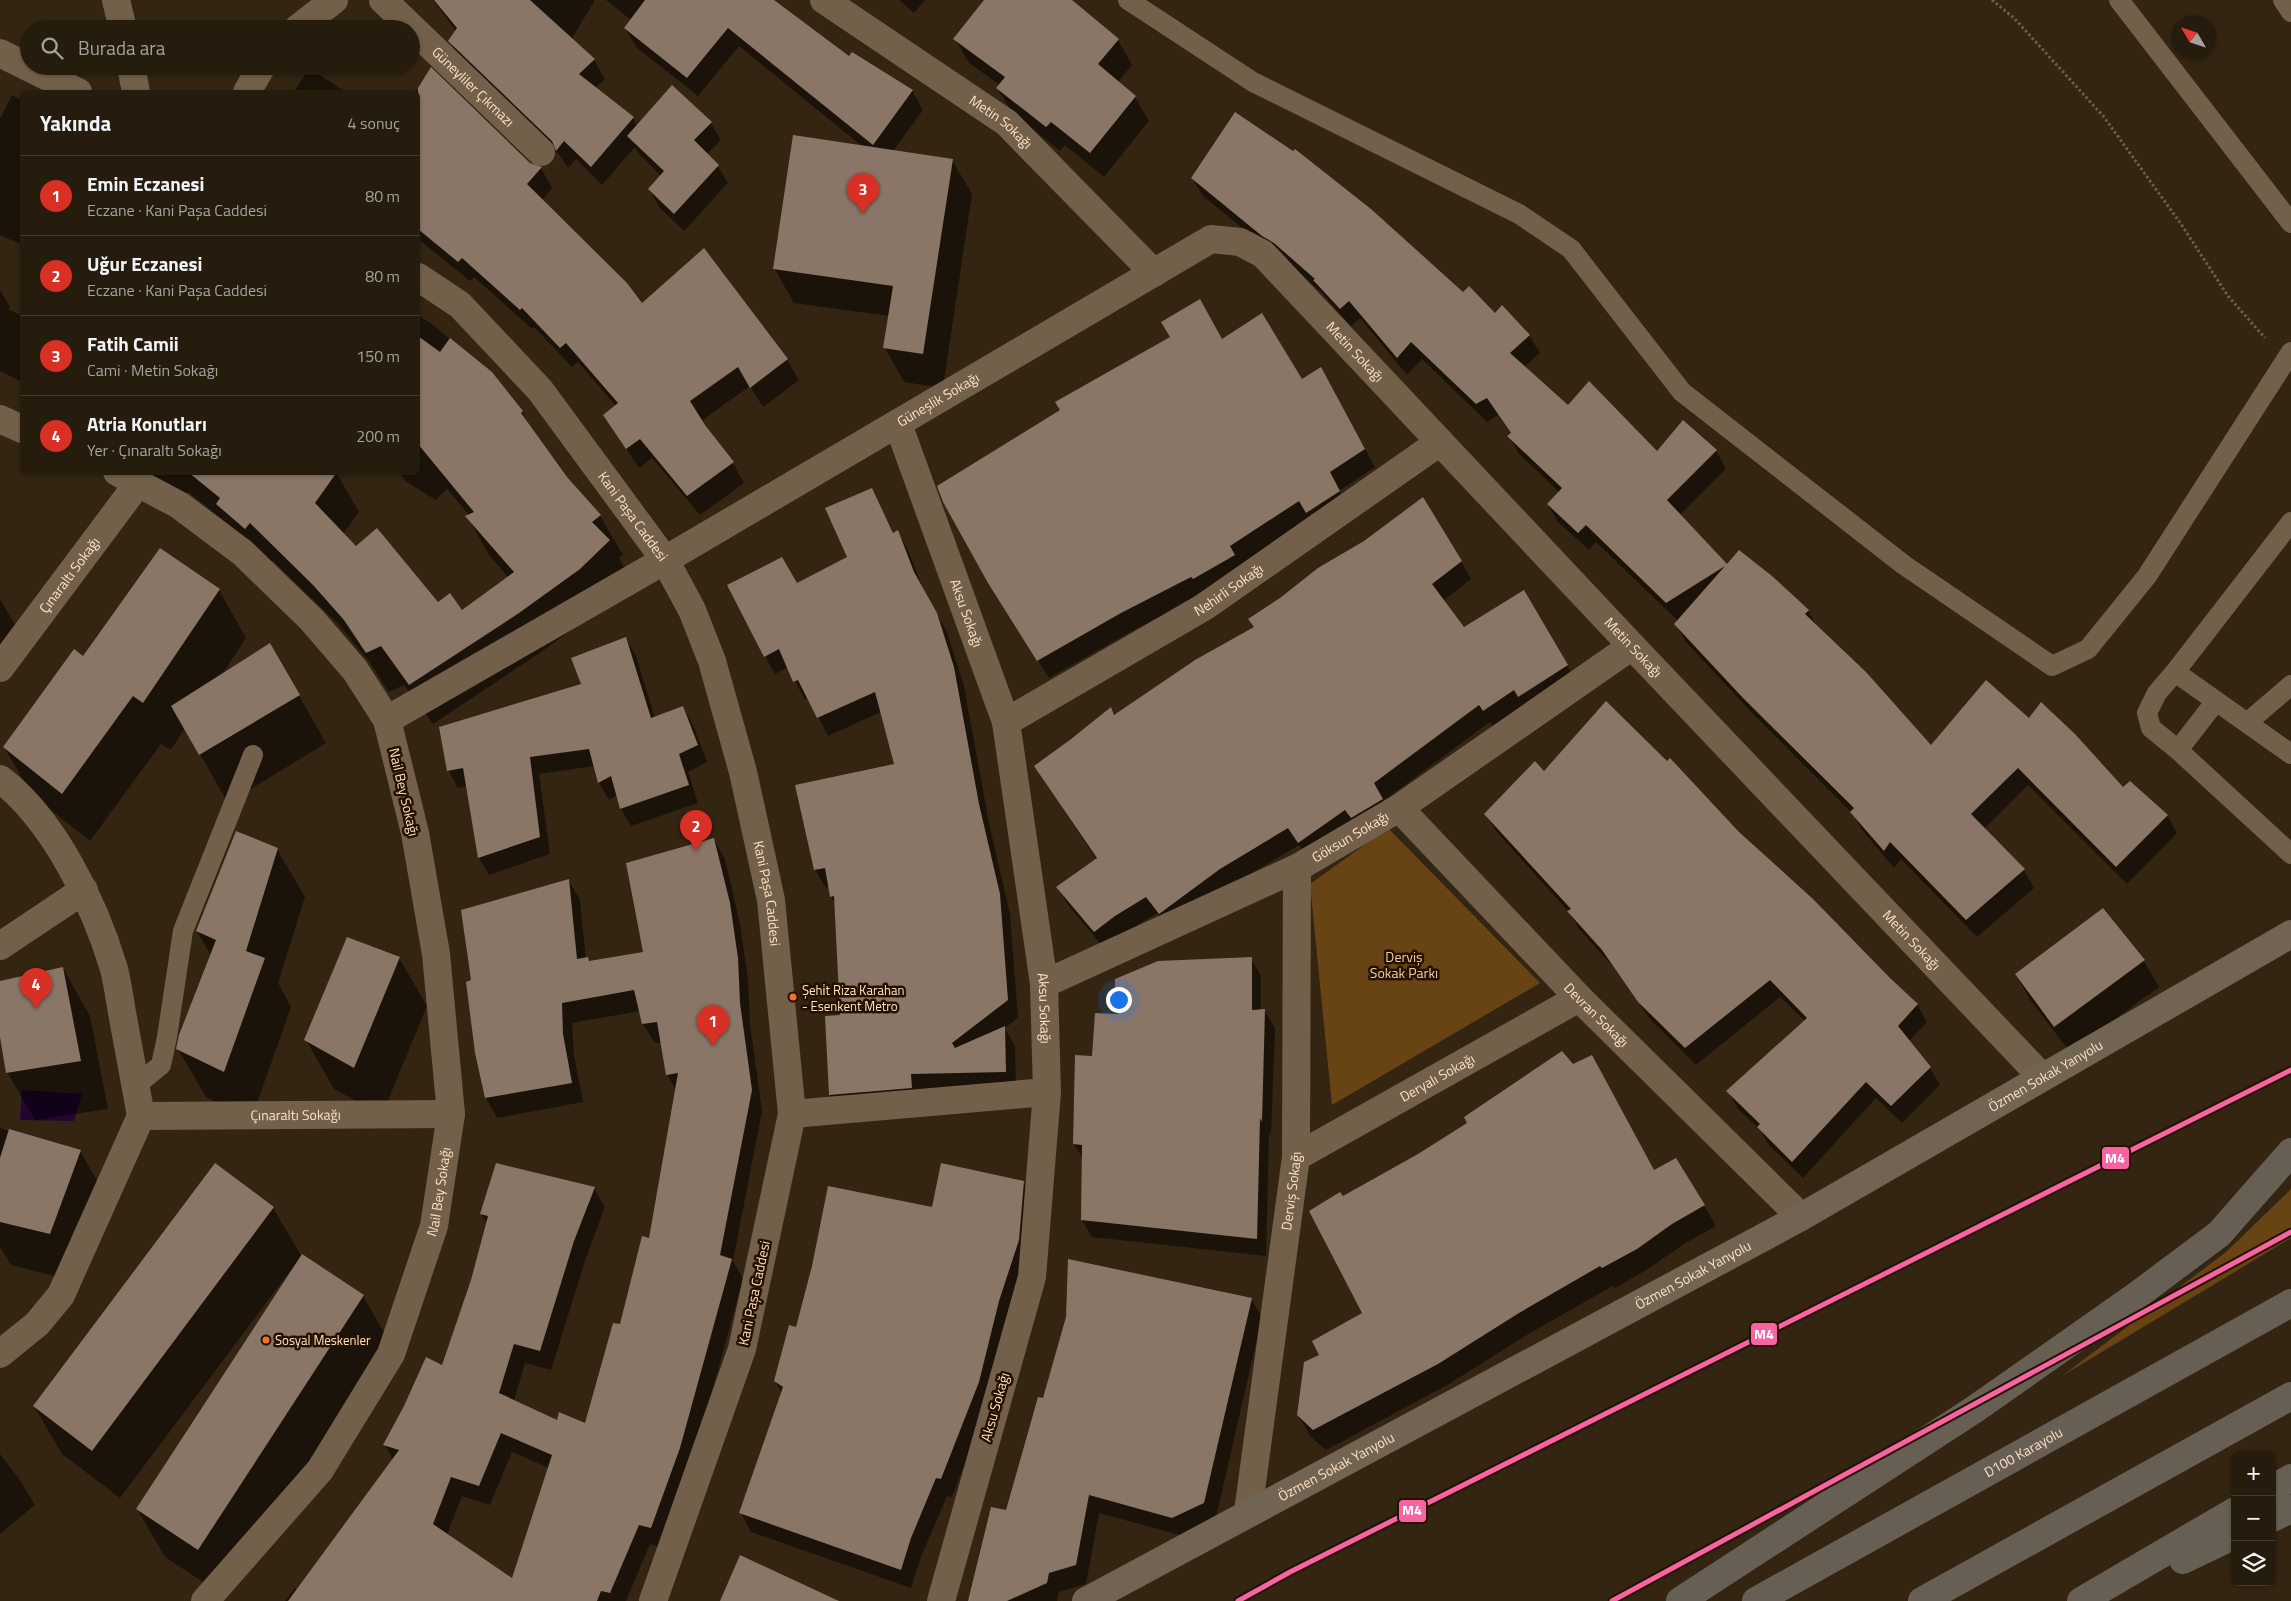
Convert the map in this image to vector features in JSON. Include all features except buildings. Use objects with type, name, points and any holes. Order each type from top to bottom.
[{"type":"highway","points":[[1680,1601],[1975,1409],[2136,1296],[2219,1234],[2291,1152]]},
{"type":"highway","name":"D100 Karayolu","points":[[1756,1601],[2291,1303]]},
{"type":"highway","points":[[1922,1601],[2291,1396]]},
{"type":"highway","points":[[2276,1487],[2291,1478]]},
{"type":"highway","points":[[2276,1516],[2291,1509]]},
{"type":"highway","points":[[2081,1601],[2231,1513]]},
{"type":"highway","points":[[2096,1601],[2231,1538]]},
{"type":"main road","name":"Özmen Sokak Yanyolu","points":[[1086,1601],[1248,1512],[1801,1217],[2291,934]]},
{"type":"street","points":[[116,0],[120,20]]},
{"type":"street","points":[[309,20],[334,0]]},
{"type":"street","name":"Güneyliler Çıkmazı","points":[[383,0],[404,20]]},
{"type":"street","name":"Metin Sokağı","points":[[824,0],[1007,124],[1154,273]]},
{"type":"street","name":"Güneyliler Çıkmazı","points":[[420,36],[541,152]]},
{"type":"street","points":[[0,53],[20,63]]},
{"type":"street","points":[[44,75],[74,90]]},
{"type":"street","points":[[133,75],[136,90]]},
{"type":"street","points":[[248,90],[257,75]]},
{"type":"street","name":"Metin Sokağı","points":[[1211,239],[1240,242],[1263,254],[2042,1077]]},
{"type":"street","name":"Güneşlik Sokağı","points":[[665,560],[1211,239]]},
{"type":"street","name":"Kani Paşa Caddesi","points":[[420,278],[460,305],[540,390],[665,560],[692,610],[712,662],[743,772],[771,900],[792,1114],[742,1350],[653,1601]]},
{"type":"street","points":[[0,419],[20,428]]},
{"type":"street","name":"Aksu Sokağı","points":[[898,424],[1006,722],[1044,984],[1047,1092],[1032,1277],[941,1601]]},
{"type":"street","name":"Nehirli Sokağı","points":[[1006,722],[1204,607],[1440,442]]},
{"type":"street","name":"Çınaraltı Sokağı","points":[[0,668],[128,477]]},
{"type":"street","name":"Nail Bey Sokağı","points":[[128,477],[179,505],[243,553],[312,620],[355,670],[387,720],[415,833],[436,954],[451,1114],[434,1226],[391,1354],[320,1470],[205,1601]]},
{"type":"street","points":[[387,720],[665,560]]},
{"type":"street","name":"Göksun Sokağı","points":[[1044,984],[1297,868],[1399,808],[1632,646]]},
{"type":"street","points":[[0,778],[38,818],[64,853],[84,890],[114,970],[141,1116],[61,1295],[37,1324],[0,1354]]},
{"type":"street","name":"Devran Sokağı","points":[[1399,808],[1579,998],[1801,1217]]},
{"type":"street","name":"Derviş Sokağı","points":[[1248,1512],[1296,1157],[1297,868]]},
{"type":"street","points":[[0,946],[84,890]]},
{"type":"street","name":"Deryalı Sokağı","points":[[1296,1157],[1579,998]]},
{"type":"street","points":[[792,1114],[1047,1092]]},
{"type":"street","name":"Çınaraltı Sokağı","points":[[141,1116],[451,1114]]},
{"type":"lane","points":[[1128,0],[1254,82],[1519,214],[1571,249],[1682,392],[1904,565],[2052,666],[2088,649],[2147,576],[2288,357]]},
{"type":"lane","points":[[2118,0],[2291,223]]},
{"type":"lane","points":[[2283,0],[2291,12]]},
{"type":"lane","points":[[2291,522],[2175,672],[2157,692],[2148,713],[2151,728],[2178,750],[2291,854]]},
{"type":"lane","points":[[2175,672],[2291,754]]},
{"type":"lane","points":[[2248,722],[2291,685]]},
{"type":"lane","points":[[2178,750],[2216,701]]},
{"type":"lane","points":[[135,1082],[144,1079],[161,1064],[183,932],[254,754]]},
{"type":"path","points":[[1992,0],[2014,18],[2104,117],[2181,224],[2228,296],[2288,357]]},
{"type":"green space","name":"Derviş Sokak Parkı","points":[[1388,828],[1540,983],[1332,1105],[1310,884]]},
{"type":"green space","points":[[2291,1189],[2291,1238],[2062,1376],[2226,1252]]},
{"type":"shaded area","points":[[22,1090],[82,1094],[74,1121],[20,1120]]},
{"type":"transit line","name":"M4","points":[[1238,1601],[1290,1572],[2291,1070]]},
{"type":"transit line","name":"M4","points":[[1612,1601],[2291,1232]]},
{"type":"place","name":"Fatih Camii","points":[[863,214]]},
{"type":"place","name":"Uğur Eczanesi","points":[[696,851]]},
{"type":"place","name":"Şehi̇t Riza Karahan - Esenkent Metro","points":[[793,997]]},
{"type":"place","name":"Atria Konutları","points":[[36,1009]]},
{"type":"place","name":"Emin Eczanesi","points":[[713,1046]]},
{"type":"place","name":"Sosyal Meskenler","points":[[266,1340]]}]
